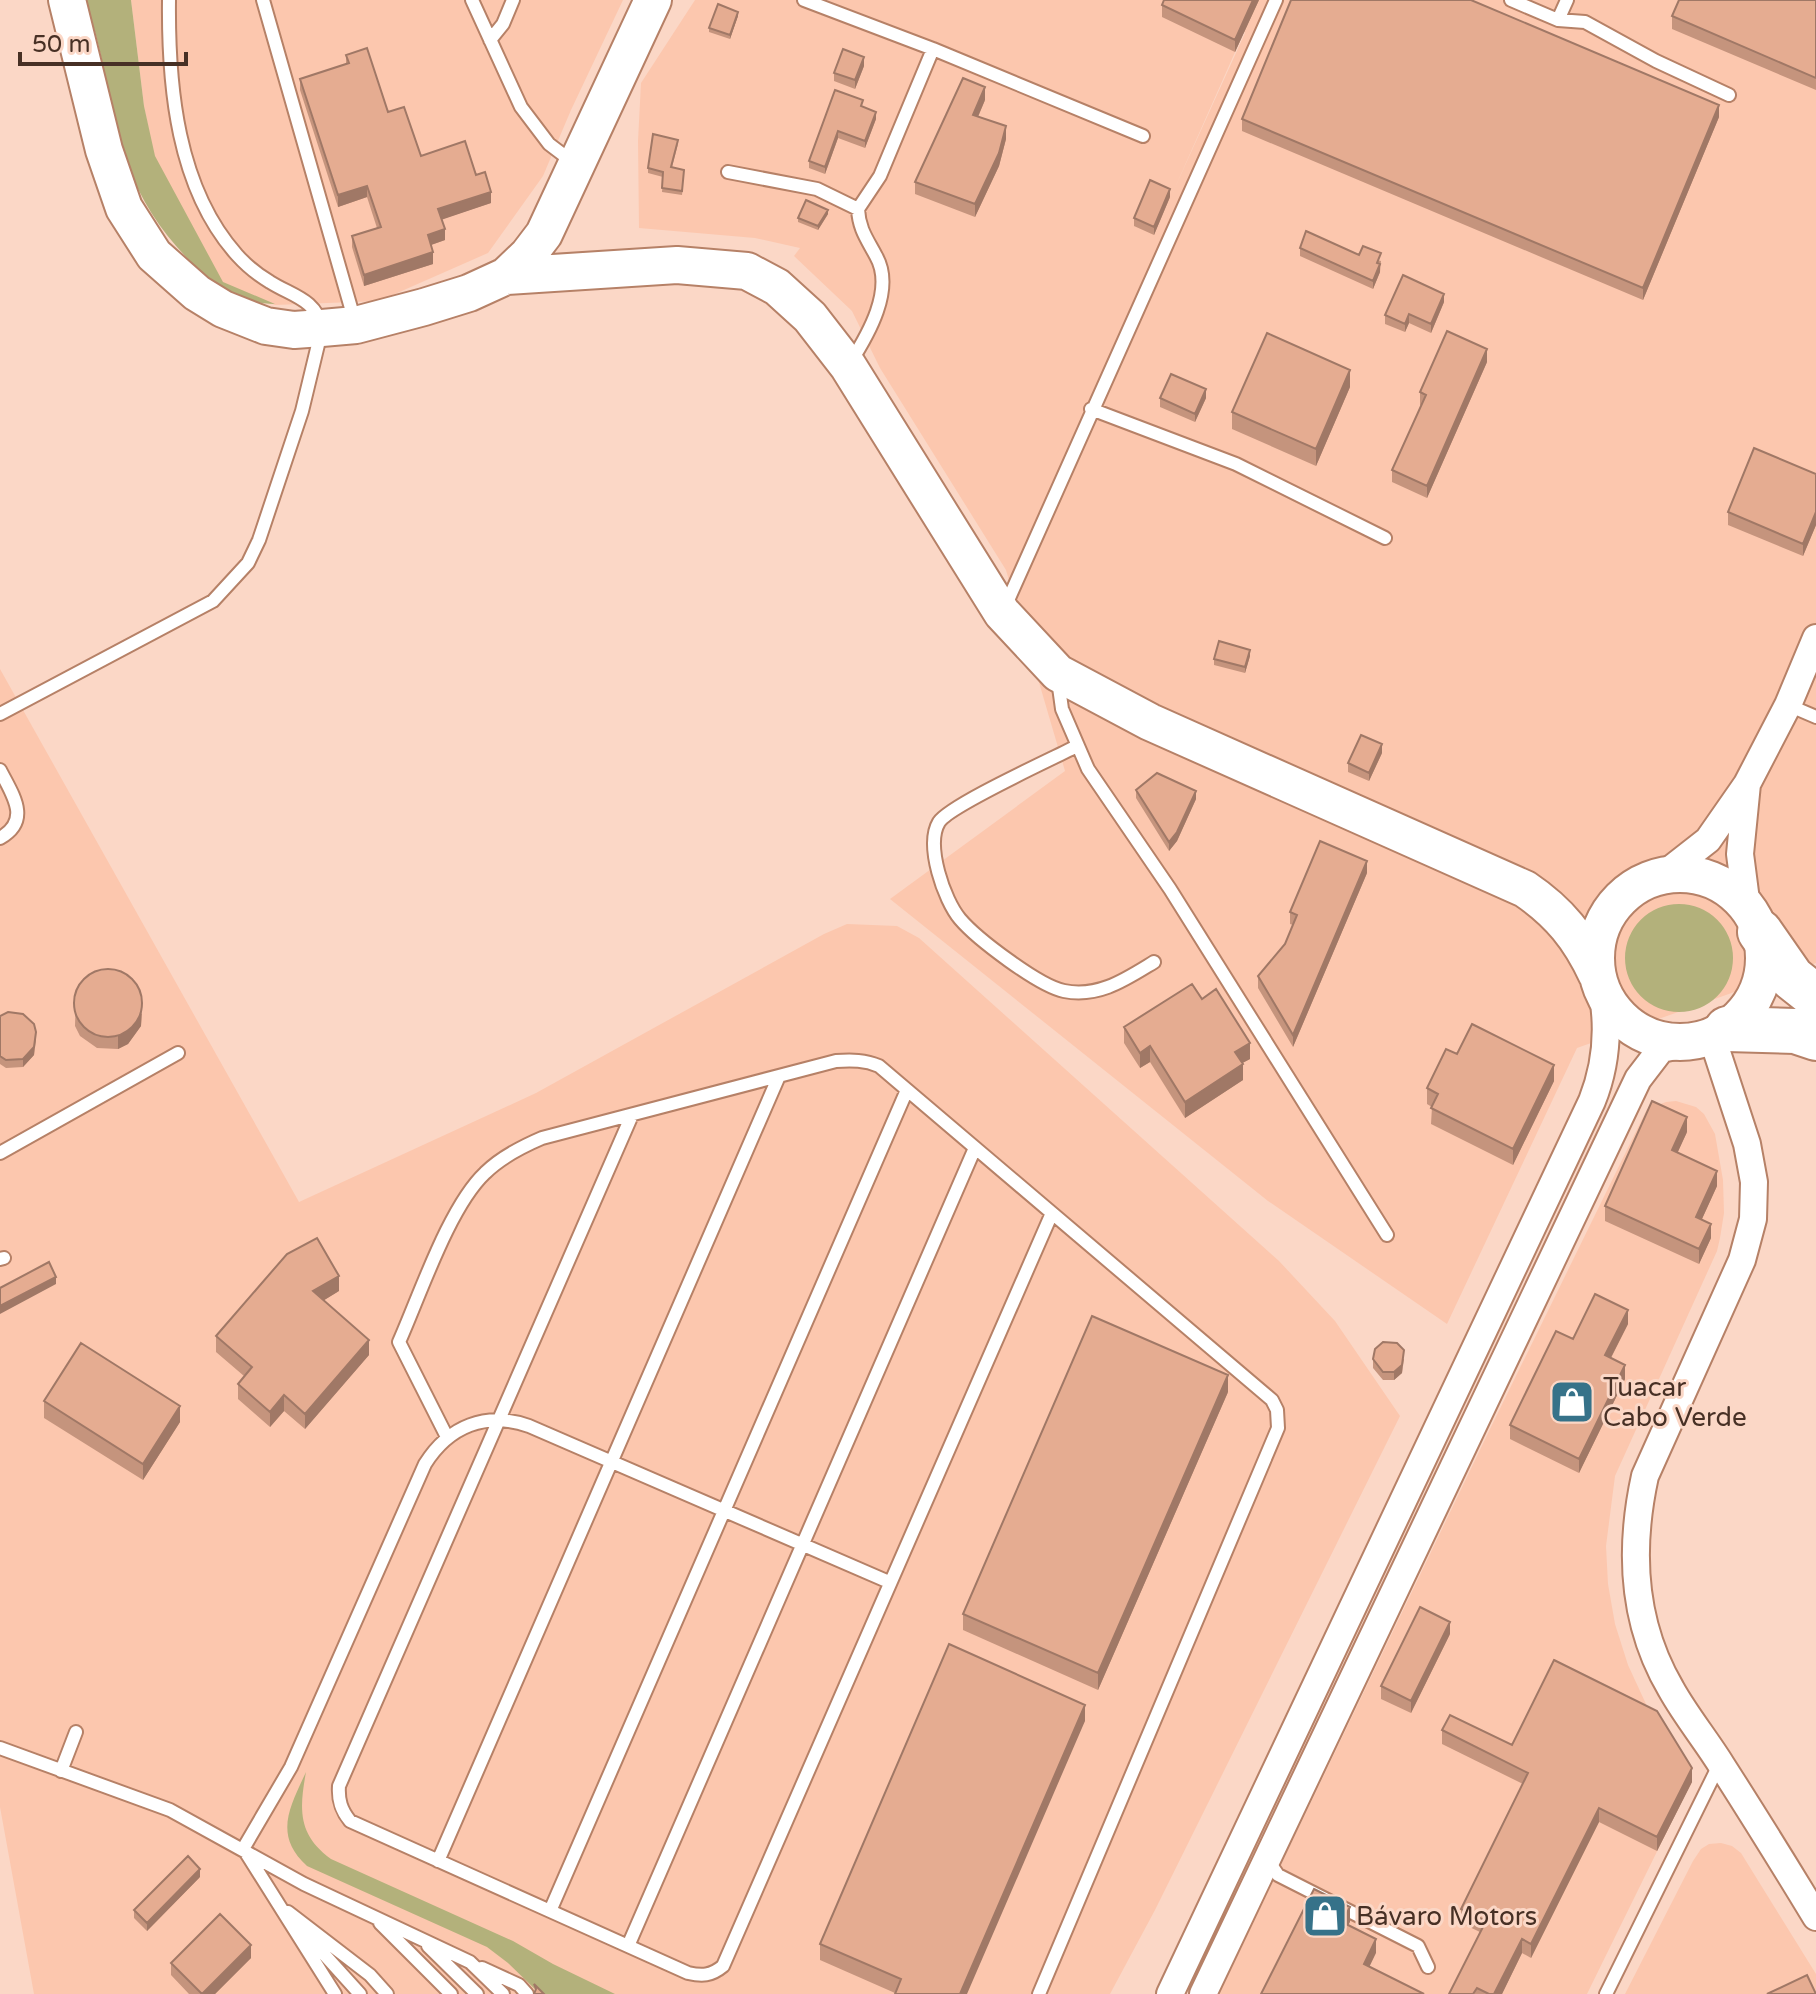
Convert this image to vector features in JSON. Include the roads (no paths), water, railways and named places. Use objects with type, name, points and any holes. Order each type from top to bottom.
[{"type":"highway","points":[[1754,920],[1792,978],[1816,997]]},
{"type":"highway","points":[[1710,1036],[1795,1031],[1816,1038]]},
{"type":"street","points":[[67,0],[114,182],[124,208],[154,255],[197,293],[223,309],[266,326],[294,330],[339,327],[424,307],[469,293],[506,276],[544,234],[653,0]]},
{"type":"street","points":[[506,276],[677,265],[747,271],[777,287],[810,317],[848,366],[1002,613],[1058,673],[1150,722],[1525,889],[1545,903],[1576,935],[1600,986],[1619,1017],[1640,1033],[1664,1042],[1710,1036]]},
{"type":"street","points":[[1662,876],[1708,840],[1747,784],[1788,705],[1816,638]]},
{"type":"street","points":[[1203,1994],[1638,1079],[1661,1049],[1710,1036],[1747,1010],[1759,986],[1764,959],[1740,854],[1747,784]]},
{"type":"street","points":[[1170,1994],[1592,1101],[1603,1068],[1606,1046],[1596,953],[1600,931],[1610,911],[1625,894],[1642,883],[1662,876],[1686,874],[1709,879],[1730,891],[1754,920]]},
{"type":"street","points":[[1545,903],[1625,894]]},
{"type":"street","points":[[1710,1036],[1747,1144],[1754,1182],[1753,1219],[1742,1260],[1645,1476],[1637,1510],[1634,1547],[1636,1581],[1642,1617],[1654,1655],[1670,1689],[1816,1917]]},
{"type":"lane","points":[[169,0],[177,112],[187,164],[202,204],[238,257],[270,282],[305,300],[339,327]]},
{"type":"lane","points":[[0,714],[213,601],[231,584],[248,563],[302,411],[339,327],[263,0]]},
{"type":"lane","points":[[472,0],[532,125],[549,144],[576,165]]},
{"type":"lane","points":[[490,40],[503,24],[513,0]]},
{"type":"lane","points":[[804,0],[933,49],[1143,136]]},
{"type":"lane","points":[[1002,613],[1276,0]]},
{"type":"lane","points":[[1511,0],[1558,20],[1585,22],[1656,61],[1729,95]]},
{"type":"lane","points":[[1558,20],[1567,0]]},
{"type":"lane","points":[[848,366],[868,332],[883,283],[878,258],[858,222],[858,209],[880,176],[933,49]]},
{"type":"lane","points":[[728,172],[817,189],[858,209]]},
{"type":"lane","points":[[1091,409],[1236,464],[1385,538]]},
{"type":"lane","points":[[1058,673],[1062,709],[1088,769],[1170,889],[1387,1235]]},
{"type":"lane","points":[[1788,705],[1816,717]]},
{"type":"lane","points":[[1077,746],[959,806],[941,819],[935,831],[934,846],[947,900],[961,921],[1031,978],[1063,991],[1103,990],[1121,983],[1154,962]]},
{"type":"lane","points":[[0,770],[16,801],[18,814],[15,825],[0,838]]},
{"type":"lane","points":[[0,1153],[178,1053]]},
{"type":"lane","points":[[447,1437],[399,1342],[462,1203],[483,1174],[497,1162],[542,1138],[836,1061],[867,1061],[879,1066],[1272,1400],[1277,1410],[1278,1428],[1039,1994]]},
{"type":"lane","points":[[438,1861],[779,1076]]},
{"type":"lane","points":[[550,1911],[907,1090]]},
{"type":"lane","points":[[632,1115],[339,1786],[340,1806],[350,1821],[688,1973],[701,1976],[714,1973],[723,1966],[1052,1213]]},
{"type":"lane","points":[[628,1946],[975,1148]]},
{"type":"lane","points":[[243,1849],[291,1767],[425,1464],[435,1448],[463,1426],[499,1419],[529,1426],[889,1582]]},
{"type":"lane","points":[[61,1771],[76,1732]]},
{"type":"lane","points":[[0,1748],[170,1810],[304,1884],[519,1985],[527,1994]]},
{"type":"lane","points":[[1606,1994],[1720,1763]]},
{"type":"lane","points":[[243,1849],[261,1881],[282,1908],[360,1994]]},
{"type":"lane","points":[[1267,1859],[1278,1875],[1418,1946],[1428,1967]]},
{"type":"lane","points":[[282,1908],[370,1975],[389,1994]]},
{"type":"lane","points":[[282,1908],[335,1994]]},
{"type":"lane","points":[[373,1916],[451,1994]]},
{"type":"lane","points":[[421,1939],[477,1994]]},
{"type":"lane","points":[[470,1962],[503,1994]]},
{"type":"place","name":"Tuacar Cabo Verde","points":[[1572,1402]]},
{"type":"place","name":"Bávaro Motors","points":[[1325,1916]]}]
